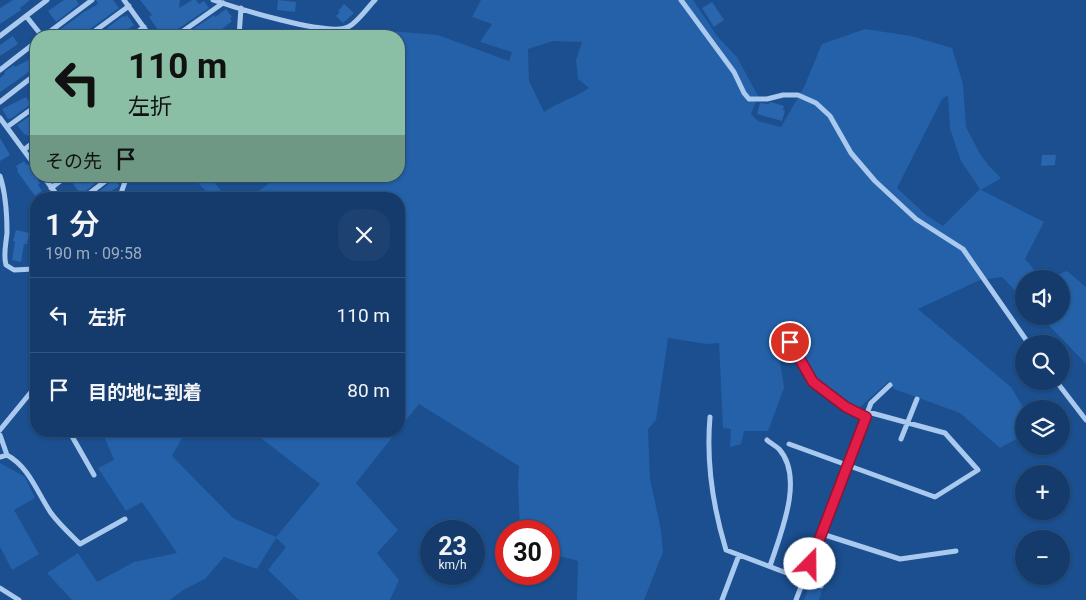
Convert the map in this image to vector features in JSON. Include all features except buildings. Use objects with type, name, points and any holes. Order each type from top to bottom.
[{"type":"street","points":[[0,36],[46,0]]},
{"type":"street","points":[[51,30],[92,0]]},
{"type":"street","points":[[124,0],[146,30]]},
{"type":"street","points":[[213,0],[293,23],[338,30],[349,27],[375,0]]},
{"type":"street","points":[[681,0],[734,72],[749,99],[798,95],[816,103],[830,116],[850,153],[875,181],[916,219],[963,249],[1023,335]]},
{"type":"street","points":[[185,30],[223,4]]},
{"type":"street","points":[[96,30],[129,6]]},
{"type":"street","points":[[239,30],[241,8]]},
{"type":"street","points":[[26,16],[38,30]]},
{"type":"street","points":[[140,30],[144,27]]},
{"type":"street","points":[[0,70],[30,47]]},
{"type":"street","points":[[0,102],[30,79]]},
{"type":"street","points":[[7,127],[30,110]]},
{"type":"street","points":[[0,118],[30,158]]},
{"type":"street","points":[[24,150],[30,145]]},
{"type":"street","points":[[0,176],[4,194],[6,221],[6,265],[14,270],[30,269]]},
{"type":"street","points":[[48,182],[55,192]]},
{"type":"street","points":[[52,188],[60,182]]},
{"type":"street","points":[[91,192],[104,182]]},
{"type":"street","points":[[789,444],[934,497],[978,470],[945,432],[867,414],[846,407],[813,382],[790,342]]},
{"type":"street","points":[[796,600],[871,403],[890,385]]},
{"type":"street","points":[[1063,390],[1086,420]]},
{"type":"street","points":[[0,430],[30,393]]},
{"type":"street","points":[[901,439],[917,399]]},
{"type":"street","points":[[710,417],[708,437],[712,491],[726,550],[821,586]]},
{"type":"street","points":[[0,435],[7,455]]},
{"type":"street","points":[[72,437],[94,475]]},
{"type":"street","points":[[767,440],[779,449],[790,474],[789,505],[770,566]]},
{"type":"street","points":[[0,457],[7,455],[14,458],[24,469],[51,513],[80,544],[125,519]]},
{"type":"street","points":[[822,534],[900,559],[956,551]]},
{"type":"street","points":[[722,600],[739,555]]},
{"type":"street","points":[[0,588],[19,600]]},
{"type":"shaded area","points":[[481,0],[693,0],[717,36],[737,57],[758,96],[751,114],[758,121],[781,127],[804,87],[822,44],[865,29],[911,36],[952,48],[963,84],[966,127],[980,154],[1001,178],[981,190],[1044,222],[1025,259],[1034,270],[1015,270],[1015,291],[1002,277],[980,280],[918,309],[1011,387],[1019,400],[1015,400],[1015,440],[1000,448],[960,413],[894,389],[889,381],[859,408],[841,398],[815,377],[793,338],[784,344],[791,357],[780,361],[784,388],[768,431],[744,431],[741,444],[730,447],[731,429],[723,428],[719,343],[707,344],[668,338],[656,420],[648,429],[650,479],[661,530],[663,552],[644,600],[577,600],[578,561],[560,556],[560,520],[520,520],[519,466],[419,404],[405,422],[405,192],[257,192],[271,182],[405,182],[405,32],[438,35],[509,61],[512,52],[480,42],[492,24],[472,17]],"holes":[[[553,41],[582,42],[576,60],[578,79],[589,88],[544,112],[529,81],[528,49]],[[948,95],[950,129],[961,161],[980,189],[943,226],[926,215],[897,188],[942,99]]]},
{"type":"shaded area","points":[[197,182],[214,182],[222,192],[207,192]]},
{"type":"shaded area","points":[[1070,274],[1086,287],[1086,364],[1070,347],[1070,335],[1058,335],[1049,325],[1070,325]]},
{"type":"shaded area","points":[[104,437],[183,437],[172,456],[233,518],[276,537],[320,484],[260,437],[392,437],[356,483],[398,530],[377,553],[399,580],[390,600],[299,600],[268,570],[286,547],[276,538],[257,569],[224,557],[205,579],[183,590],[170,600],[72,600],[47,573],[78,553],[97,582],[134,562],[177,553],[142,502],[126,511],[98,468],[114,460]]},
{"type":"shaded area","points":[[0,463],[25,477],[35,498],[14,510],[39,554],[12,570],[0,547]]},
{"type":"shaded area","points":[[811,587],[822,590],[819,600],[804,600],[808,589]]},
{"type":"route","points":[[790,342],[813,382],[846,407],[866,417],[810,564]]}]
